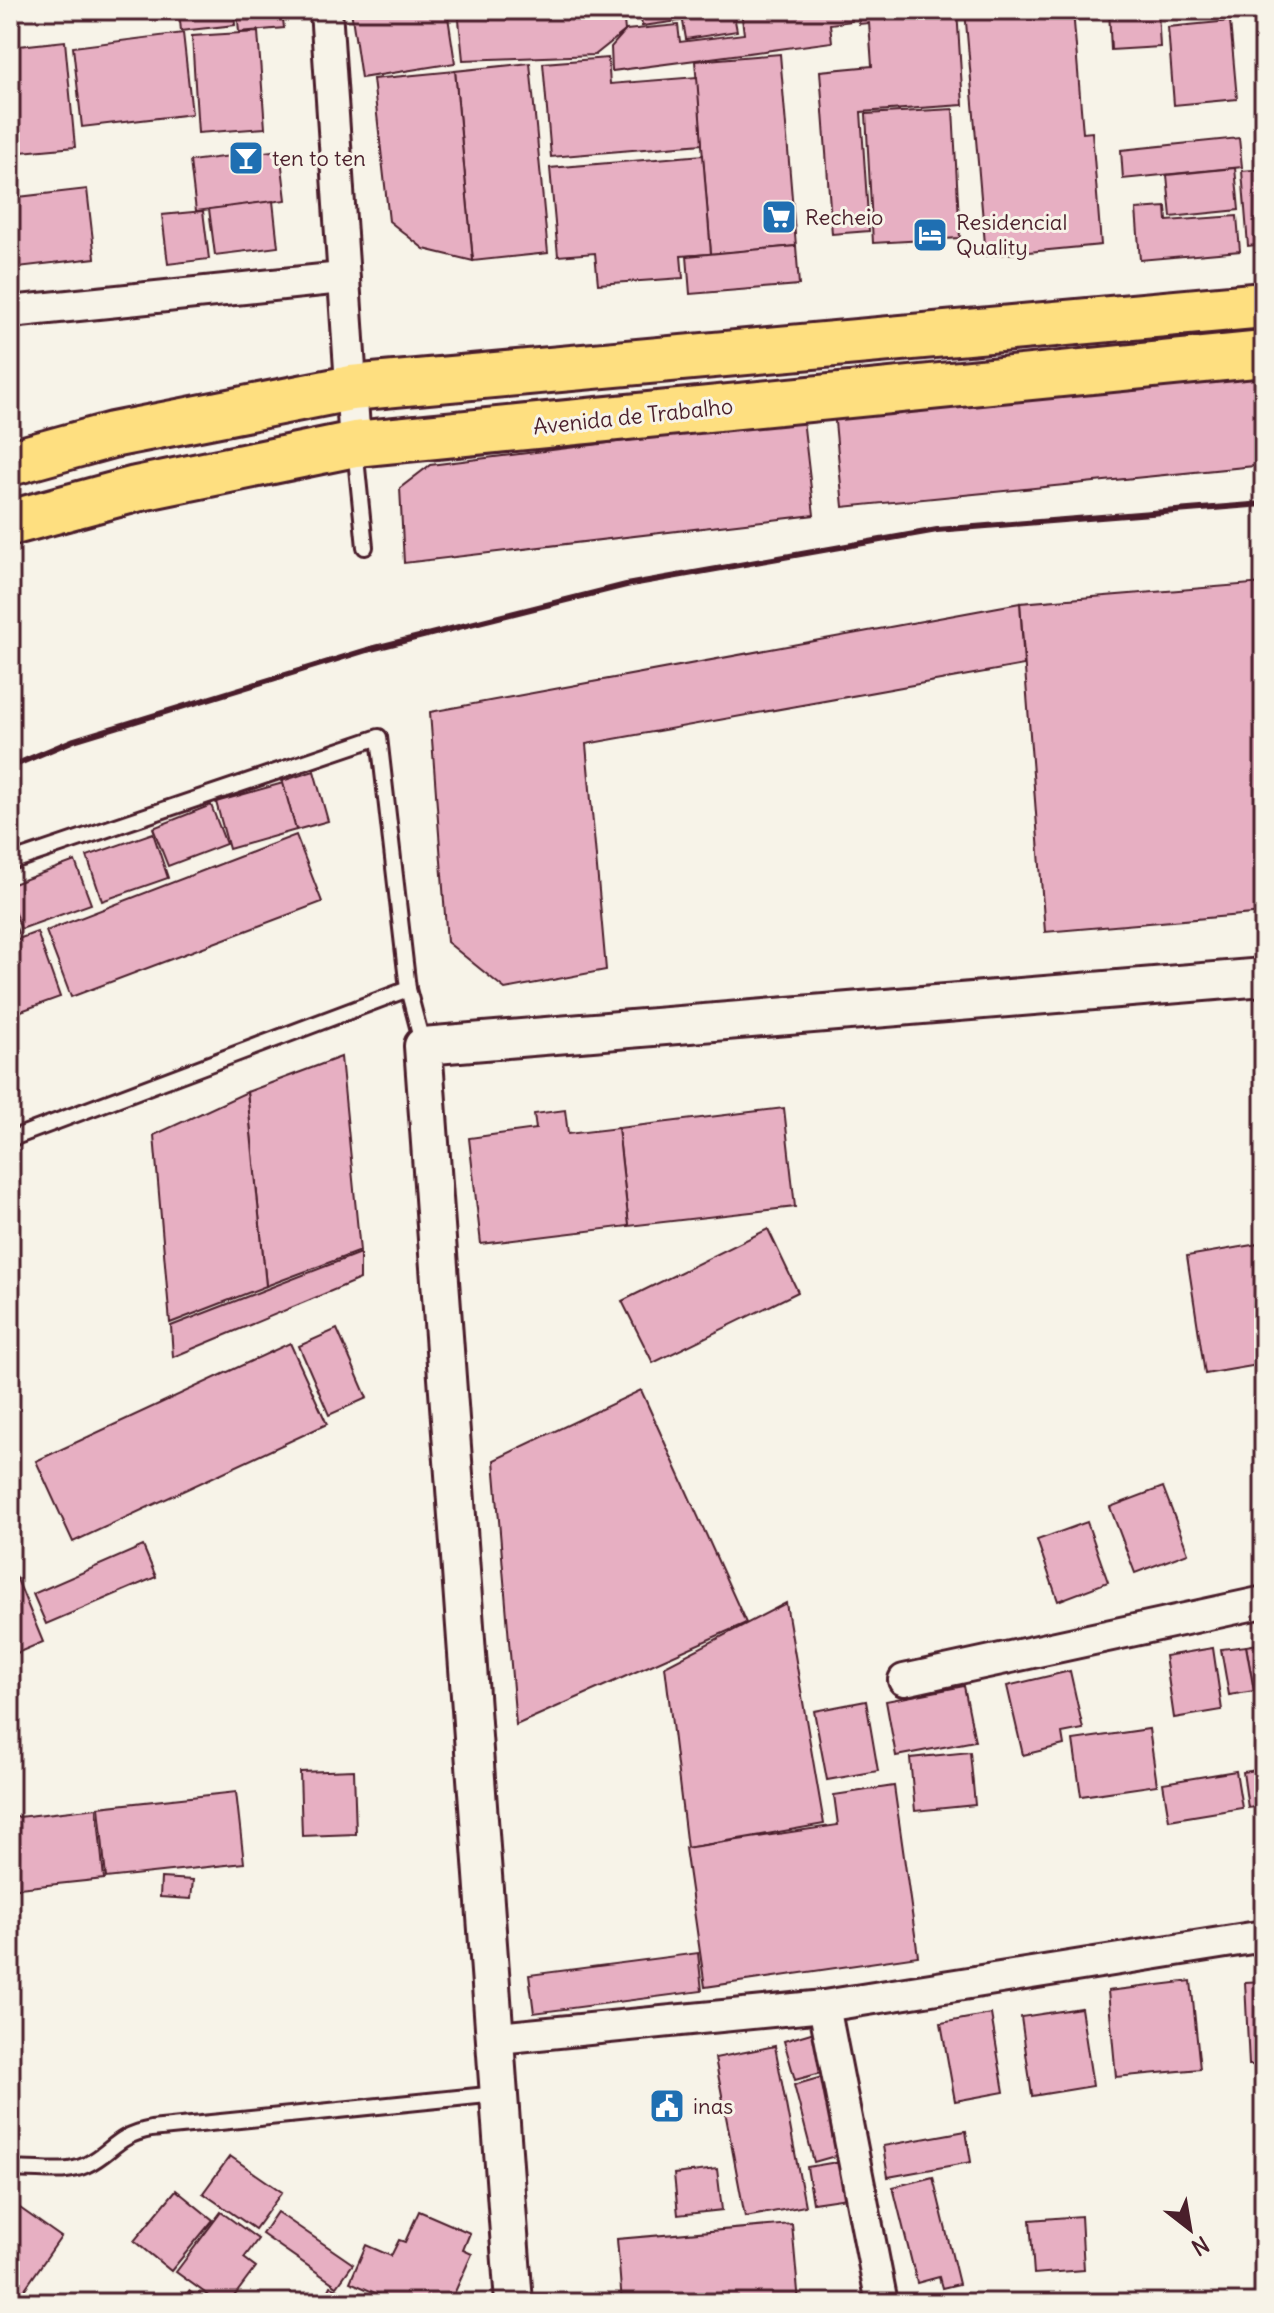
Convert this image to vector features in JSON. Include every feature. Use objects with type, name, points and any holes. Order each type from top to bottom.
[{"type":"highway","points":[[10,463],[112,435],[351,388],[1264,305]]},
{"type":"highway","name":"Avenida de Trabalho","points":[[10,523],[136,489],[355,444],[1264,354]]},
{"type":"street","points":[[326,10],[355,444]]},
{"type":"street","points":[[10,312],[342,278]]},
{"type":"street","points":[[514,2303],[423,1046],[1264,977]]},
{"type":"street","points":[[904,1680],[1264,1602]]},
{"type":"street","points":[[497,2038],[824,2006],[1264,1936]]},
{"type":"street","points":[[824,2006],[882,2303]]},
{"type":"lane","points":[[355,444],[365,547]]},
{"type":"lane","points":[[10,862],[379,737],[408,989],[423,1046]]},
{"type":"lane","points":[[10,1139],[408,989]]},
{"type":"lane","points":[[10,2170],[67,2171],[85,2165],[119,2139],[151,2129],[501,2094]]},
{"type":"building","points":[[179,10],[234,10],[235,25],[181,31]]},
{"type":"building","points":[[237,10],[282,10],[284,28],[239,32]]},
{"type":"building","points":[[351,10],[447,10],[455,63],[361,78]]},
{"type":"building","points":[[458,10],[623,10],[625,31],[595,55],[463,60]]},
{"type":"building","points":[[640,10],[677,10],[679,21],[642,26]]},
{"type":"building","points":[[681,10],[733,10],[737,31],[686,39]]},
{"type":"building","points":[[741,10],[851,10],[852,21],[830,24],[832,42],[612,71],[611,47],[626,30],[678,25],[680,42],[744,34]]},
{"type":"building","points":[[858,10],[957,10],[963,105],[861,112],[869,231],[832,234],[820,71],[872,66],[869,23],[859,24]]},
{"type":"building","points":[[965,10],[1073,10],[1083,133],[1092,132],[1101,245],[986,256]]},
{"type":"building","points":[[1109,10],[1158,10],[1160,47],[1111,50]]},
{"type":"building","points":[[1230,21],[1237,99],[1174,105],[1168,27]]},
{"type":"building","points":[[258,32],[265,128],[198,133],[192,36]]},
{"type":"building","points":[[183,33],[192,114],[82,127],[73,47]]},
{"type":"building","points":[[65,41],[75,147],[10,153],[10,47]]},
{"type":"building","points":[[780,54],[796,246],[711,254],[695,61]]},
{"type":"building","points":[[608,58],[610,84],[697,77],[702,144],[551,157],[543,63]]},
{"type":"building","points":[[530,63],[548,253],[473,261],[455,71]]},
{"type":"building","points":[[455,71],[473,261],[424,249],[389,221],[373,79]]},
{"type":"building","points":[[953,109],[960,238],[873,243],[866,114]]},
{"type":"building","points":[[1239,138],[1242,167],[1123,179],[1121,150]]},
{"type":"building","points":[[280,150],[286,200],[196,211],[190,161]]},
{"type":"building","points":[[703,155],[711,254],[681,256],[683,278],[598,284],[595,253],[558,256],[550,168]]},
{"type":"building","points":[[1235,168],[1239,210],[1171,217],[1167,175]]},
{"type":"building","points":[[1264,169],[1264,244],[1248,246],[1242,171]]},
{"type":"building","points":[[87,189],[95,258],[10,268],[10,198]]},
{"type":"building","points":[[273,201],[278,247],[215,255],[209,209]]},
{"type":"building","points":[[1166,207],[1167,221],[1237,216],[1240,251],[1140,260],[1136,209]]},
{"type":"building","points":[[203,211],[209,259],[168,264],[162,215]]},
{"type":"building","points":[[796,246],[799,285],[690,294],[687,256]]},
{"type":"building","points":[[1264,369],[1264,465],[843,507],[834,411]]},
{"type":"building","points":[[803,419],[814,515],[404,563],[400,488],[430,465]]},
{"type":"building","points":[[1264,583],[1264,913],[1045,932],[1020,603]]},
{"type":"building","points":[[1020,603],[1024,665],[586,744],[606,970],[505,989],[447,942],[430,712]]},
{"type":"building","points":[[314,771],[328,821],[296,830],[282,781]]},
{"type":"building","points":[[283,783],[296,830],[229,849],[216,802]]},
{"type":"building","points":[[211,805],[226,844],[168,866],[153,828]]},
{"type":"building","points":[[153,833],[168,878],[102,901],[87,856]]},
{"type":"building","points":[[296,835],[322,902],[71,997],[46,931]]},
{"type":"building","points":[[75,861],[91,904],[21,929],[10,900],[10,885]]},
{"type":"building","points":[[10,912],[18,933],[10,936]]},
{"type":"building","points":[[37,932],[60,997],[10,1015],[10,942]]},
{"type":"building","points":[[341,1057],[360,1251],[266,1286],[247,1092]]},
{"type":"building","points":[[247,1092],[266,1286],[170,1323],[154,1135]]},
{"type":"building","points":[[784,1108],[795,1207],[629,1226],[618,1128]]},
{"type":"building","points":[[565,1110],[568,1134],[618,1128],[629,1226],[481,1244],[469,1138],[536,1129],[534,1114]]},
{"type":"building","points":[[768,1229],[798,1292],[653,1363],[622,1301]]},
{"type":"building","points":[[1264,1243],[1264,1364],[1205,1374],[1187,1256]]},
{"type":"building","points":[[360,1253],[360,1279],[173,1357],[171,1326]]},
{"type":"building","points":[[337,1329],[367,1398],[329,1415],[299,1346]]},
{"type":"building","points":[[290,1343],[327,1424],[73,1542],[36,1461]]},
{"type":"building","points":[[641,1390],[746,1623],[516,1725],[494,1460]]},
{"type":"building","points":[[1163,1487],[1188,1553],[1135,1573],[1110,1507]]},
{"type":"building","points":[[1087,1522],[1108,1582],[1058,1601],[1037,1540]]},
{"type":"building","points":[[143,1546],[156,1577],[46,1624],[33,1594]]},
{"type":"building","points":[[10,1562],[43,1642],[10,1656]]},
{"type":"building","points":[[786,1603],[824,1824],[687,1848],[665,1666]]},
{"type":"building","points":[[1264,1643],[1264,1689],[1254,1691],[1246,1646]]},
{"type":"building","points":[[1246,1646],[1254,1691],[1229,1695],[1221,1649]]},
{"type":"building","points":[[1213,1648],[1222,1710],[1174,1718],[1165,1656]]},
{"type":"building","points":[[1070,1671],[1083,1729],[1062,1733],[1064,1745],[1023,1755],[1007,1686]]},
{"type":"building","points":[[964,1686],[975,1741],[896,1756],[886,1701]]},
{"type":"building","points":[[866,1701],[878,1771],[827,1780],[814,1711]]},
{"type":"building","points":[[1149,1729],[1157,1785],[1081,1796],[1073,1740]]},
{"type":"building","points":[[970,1752],[975,1805],[915,1811],[910,1758]]},
{"type":"building","points":[[1264,1769],[1264,1806],[1248,1808],[1243,1772]]},
{"type":"building","points":[[354,1770],[356,1834],[302,1836],[300,1772]]},
{"type":"building","points":[[1236,1771],[1242,1808],[1169,1820],[1163,1783]]},
{"type":"building","points":[[894,1786],[918,1956],[705,1987],[685,1848],[838,1825],[834,1795]]},
{"type":"building","points":[[236,1792],[244,1863],[106,1878],[99,1807]]},
{"type":"building","points":[[97,1808],[104,1879],[10,1889],[10,1818]]},
{"type":"building","points":[[161,1878],[193,1880],[191,1899],[160,1897]]},
{"type":"building","points":[[698,1953],[702,1991],[534,2013],[529,1975]]},
{"type":"building","points":[[1191,1981],[1200,2069],[1116,2077],[1108,1991]]},
{"type":"building","points":[[1264,1981],[1264,2065],[1249,2065],[1245,1982]]},
{"type":"building","points":[[1081,2008],[1093,2086],[1032,2096],[1021,2017]]},
{"type":"building","points":[[991,2014],[1004,2092],[955,2101],[941,2023]]},
{"type":"building","points":[[821,2030],[832,2070],[795,2080],[784,2041]]},
{"type":"building","points":[[775,2046],[805,2206],[745,2217],[715,2058]]},
{"type":"building","points":[[829,2075],[849,2152],[814,2162],[794,2085]]},
{"type":"building","points":[[966,2131],[971,2162],[888,2177],[883,2146]]},
{"type":"building","points":[[230,2156],[282,2192],[255,2229],[203,2193]]},
{"type":"building","points":[[849,2160],[854,2197],[813,2203],[807,2167]]},
{"type":"building","points":[[717,2169],[722,2210],[678,2215],[674,2174]]},
{"type":"building","points":[[933,2177],[959,2284],[942,2288],[939,2277],[917,2283],[893,2187]]},
{"type":"building","points":[[176,2190],[213,2220],[171,2271],[134,2241]]},
{"type":"building","points":[[10,2201],[61,2237],[15,2303],[10,2303]]},
{"type":"building","points":[[419,2211],[470,2233],[463,2250],[472,2254],[450,2303],[398,2303],[350,2282],[366,2245],[391,2256],[399,2240],[405,2242]]},
{"type":"building","points":[[221,2212],[258,2239],[244,2258],[256,2267],[229,2303],[219,2303],[176,2272]]},
{"type":"building","points":[[277,2212],[353,2264],[337,2286],[262,2234]]},
{"type":"building","points":[[1081,2216],[1084,2270],[1034,2274],[1030,2220]]},
{"type":"building","points":[[792,2224],[799,2303],[622,2303],[617,2239]]},
{"type":"building","points":[[331,2286],[367,2303],[323,2303]]},
{"type":"building","points":[[189,2291],[204,2303],[179,2303]]},
{"type":"railway","points":[[10,767],[74,740],[367,650],[626,585],[937,530],[1264,504]]},
{"type":"place","name":"ten to ten","points":[[246,158]]},
{"type":"place","name":"Recheio","points":[[779,217]]},
{"type":"place","name":"Residencial Quality","points":[[930,235]]},
{"type":"place","name":"inas","points":[[667,2106]]}]
